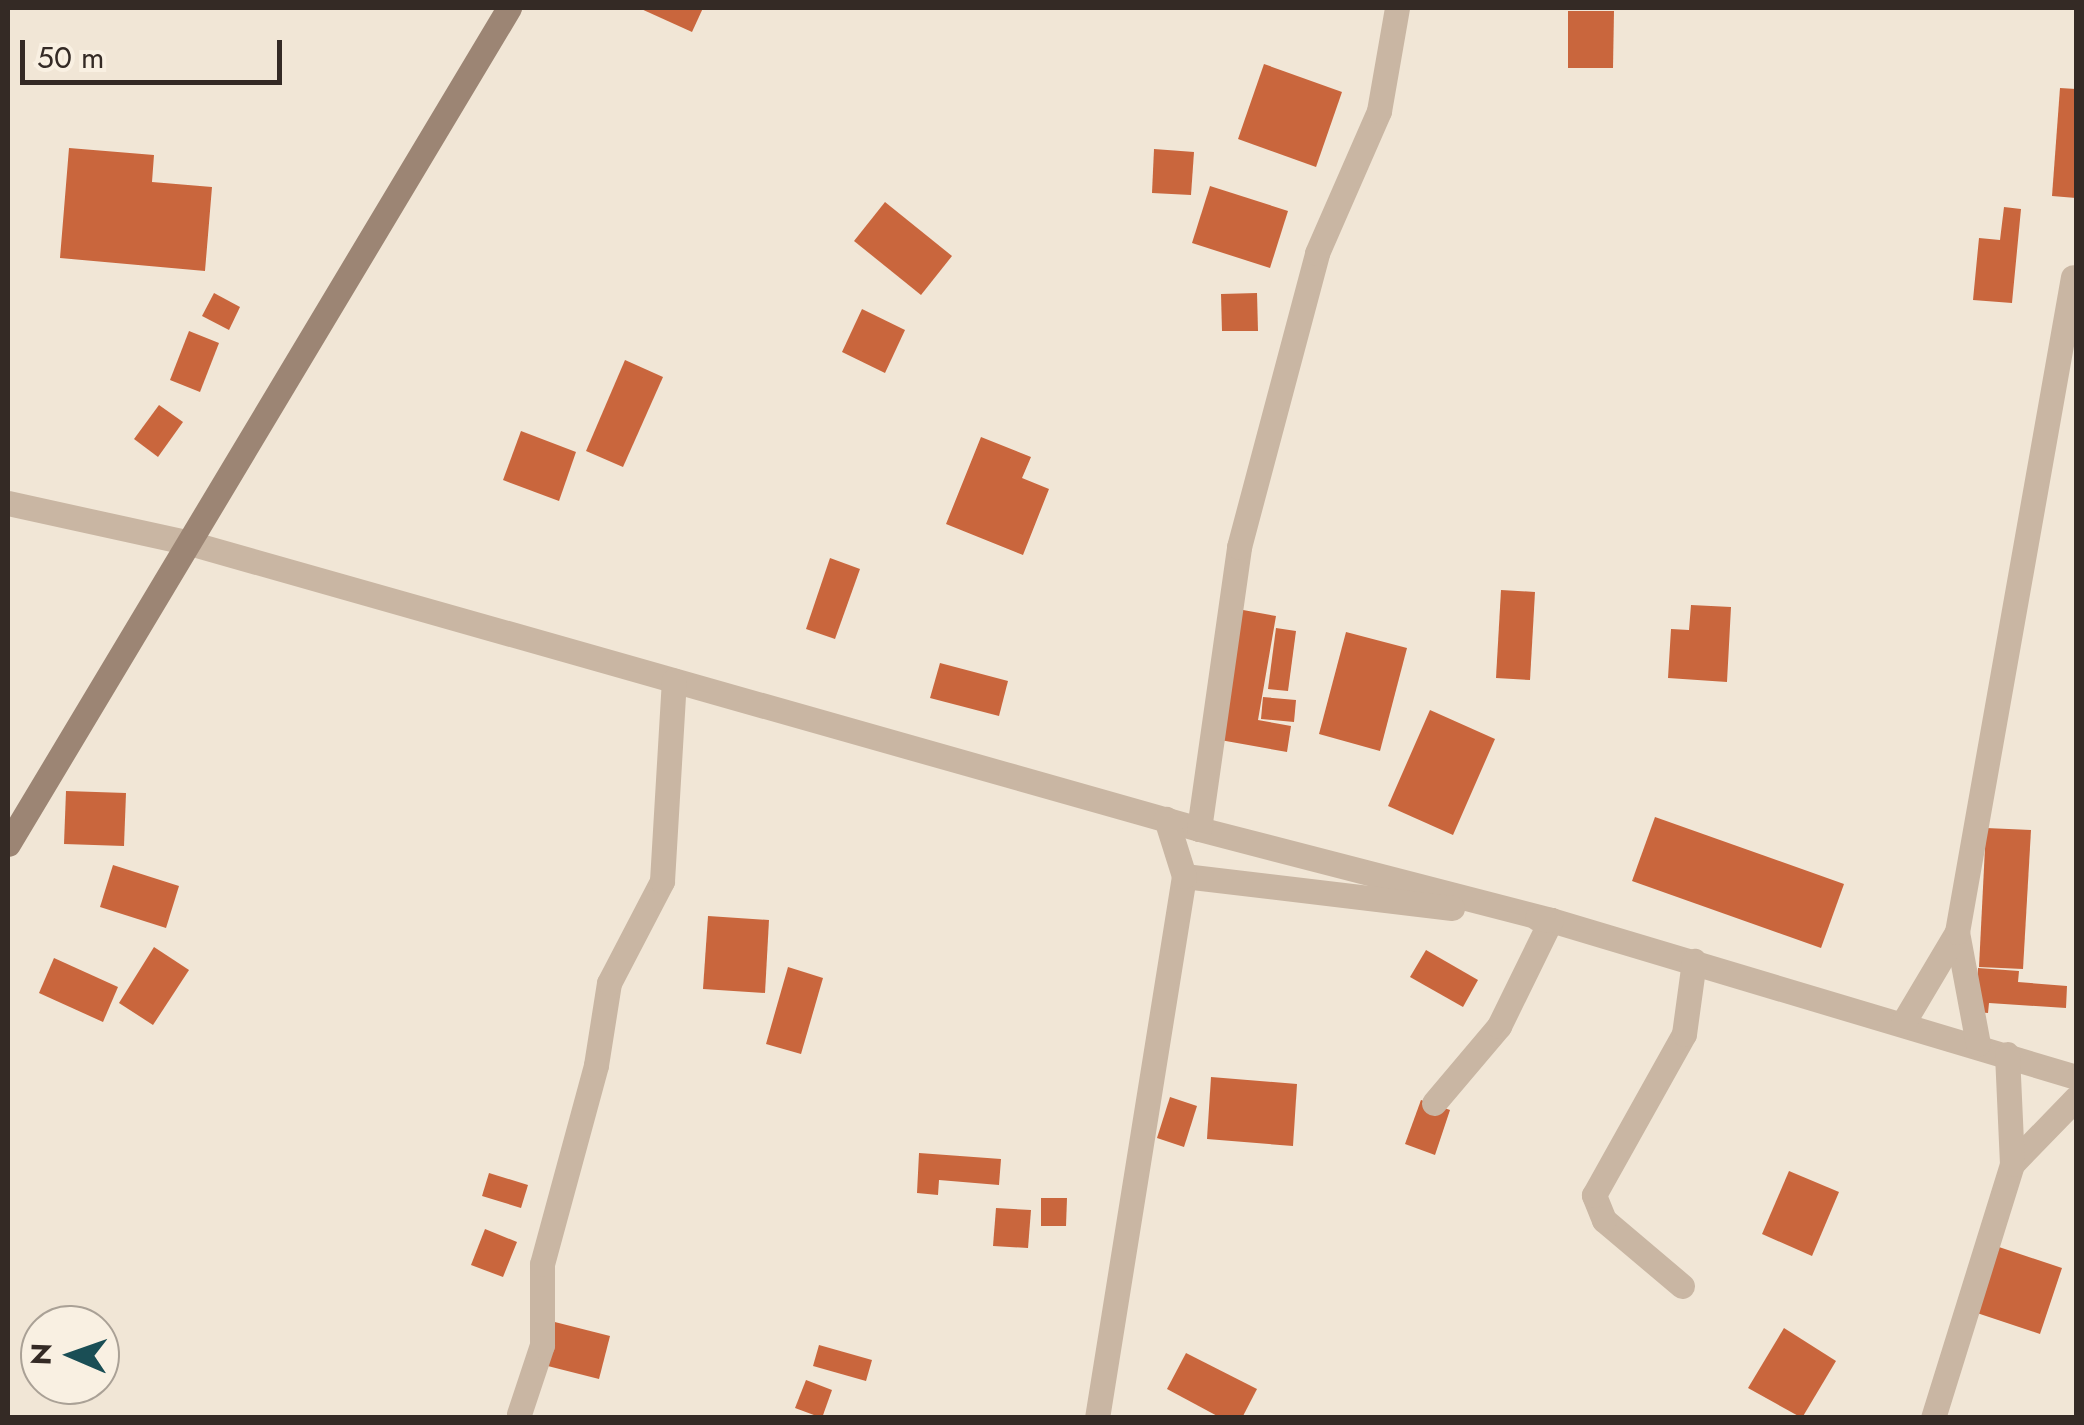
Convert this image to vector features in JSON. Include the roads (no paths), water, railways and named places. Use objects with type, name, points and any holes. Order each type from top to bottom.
[{"type":"street","points":[[8,844],[509,8]]},
{"type":"street","points":[[1199,828],[1239,547],[1316,253],[1379,111],[1396,8]]},
{"type":"street","points":[[1978,1044],[1957,932],[2072,277]]},
{"type":"street","points":[[8,503],[186,542],[1166,819],[1550,920],[1978,1044],[2076,1078]]},
{"type":"street","points":[[518,1414],[542,1346],[542,1264],[596,1065],[609,983],[662,881],[674,680]]},
{"type":"street","points":[[1097,1418],[1184,876],[1166,819]]},
{"type":"street","points":[[1184,876],[1550,920]]},
{"type":"street","points":[[1434,1104],[1499,1026],[1550,920]]},
{"type":"street","points":[[1903,1023],[1957,932]]},
{"type":"street","points":[[1682,1286],[1604,1220],[1594,1196],[1684,1034],[1694,961]]},
{"type":"street","points":[[1933,1418],[2012,1164],[2007,1054]]},
{"type":"street","points":[[2012,1164],[2076,1098]]}]
